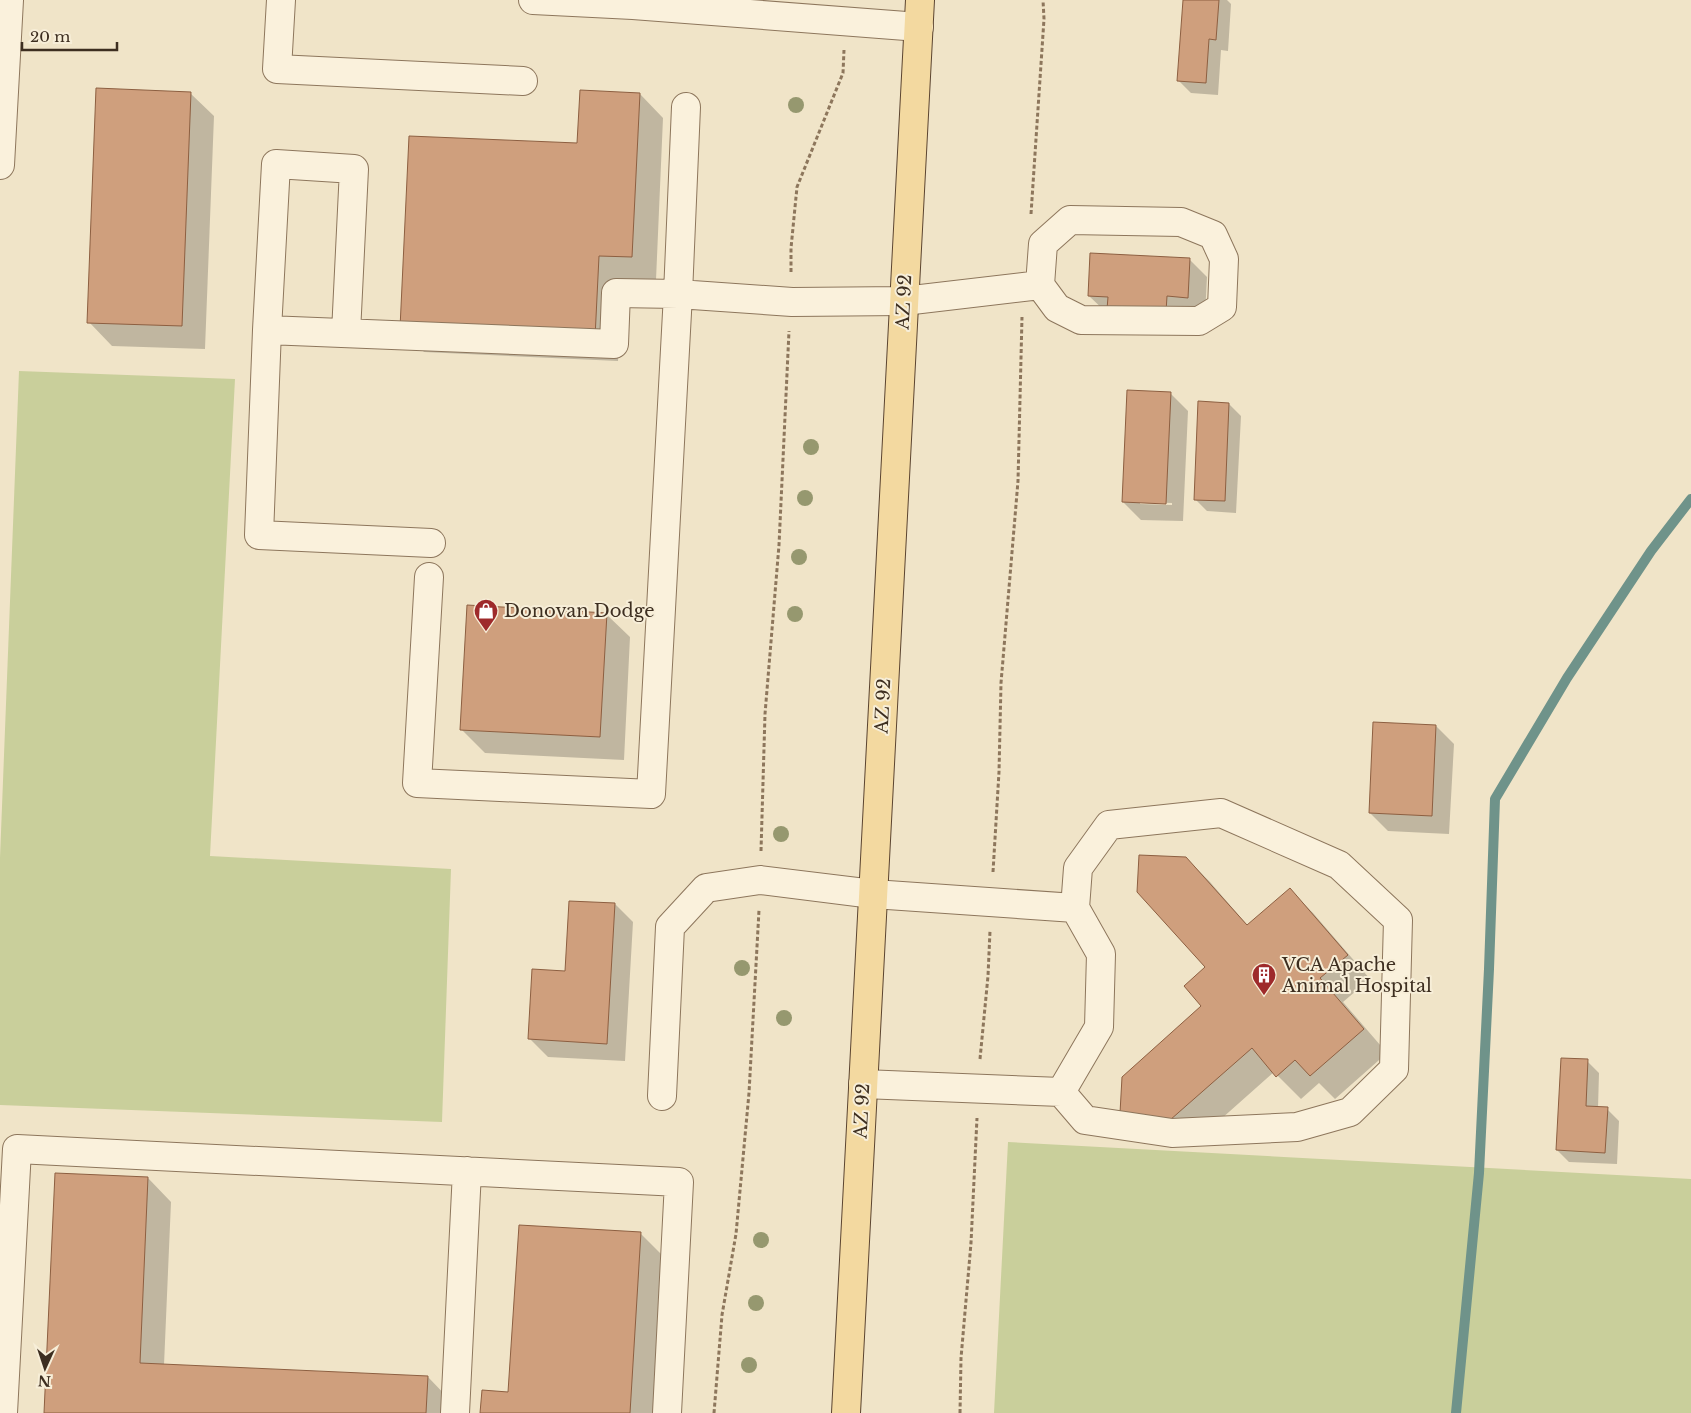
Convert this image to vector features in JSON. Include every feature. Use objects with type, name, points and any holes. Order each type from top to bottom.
[{"type":"main road","name":"AZ 92","points":[[846,1413],[920,13]]},
{"type":"street","points":[[0,165],[9,0]]},
{"type":"street","points":[[280,0],[276,69],[523,81]]},
{"type":"street","points":[[533,0],[633,3],[846,21],[920,13]]},
{"type":"street","points":[[429,578],[417,783],[651,794],[678,294],[686,107]]},
{"type":"street","points":[[346,333],[354,169],[276,164],[259,535],[431,543]]},
{"type":"street","points":[[267,330],[614,344],[616,293],[678,294],[792,302],[904,301],[1032,286],[1057,308],[1081,320],[1199,321],[1222,307],[1224,259],[1213,235],[1181,222],[1070,220],[1043,244],[1032,286]]},
{"type":"street","points":[[863,1084],[1061,1092],[1085,1120],[1172,1133],[1297,1127],[1350,1112],[1394,1069],[1398,920],[1339,865],[1221,813],[1109,825],[1078,868],[1076,908],[1100,954],[1098,1027],[1061,1092]]},
{"type":"street","points":[[662,1096],[670,927],[706,888],[760,880],[873,894],[1076,908]]},
{"type":"street","points":[[3,1413],[16,1149],[679,1182],[667,1413]]},
{"type":"street","points":[[455,1413],[467,1171]]},
{"type":"path","points":[[1031,214],[1044,19],[1043,0]]},
{"type":"path","points":[[714,1413],[722,1315],[736,1234],[749,1094],[760,880],[765,714],[779,545],[792,302],[791,248],[797,186],[843,73],[846,21]]},
{"type":"path","points":[[960,1413],[961,1358],[971,1242],[978,1089],[988,976],[999,772],[1001,683],[1032,286]]},
{"type":"green space","points":[[19,371],[235,379],[210,856],[451,869],[442,1122],[0,1105],[0,858]]},
{"type":"green space","points":[[1008,1142],[1691,1179],[1691,1413],[994,1413]]},
{"type":"building","points":[[1183,0],[1219,0],[1216,40],[1209,39],[1206,83],[1177,81]]},
{"type":"building","points":[[96,88],[191,92],[182,326],[87,323]]},
{"type":"building","points":[[580,90],[640,93],[632,257],[599,256],[595,338],[400,328],[409,136],[577,143]]},
{"type":"building","points":[[1090,253],[1190,258],[1188,298],[1167,296],[1166,312],[1107,309],[1108,297],[1088,296]]},
{"type":"building","points":[[1127,390],[1171,392],[1166,504],[1122,502]]},
{"type":"building","points":[[1198,401],[1229,403],[1225,501],[1194,500]]},
{"type":"building","points":[[467,605],[607,613],[600,737],[460,730]]},
{"type":"building","points":[[1373,722],[1436,725],[1432,816],[1369,813]]},
{"type":"building","name":"VCA Apache Animal Hospital","points":[[1139,855],[1186,857],[1247,925],[1290,888],[1348,955],[1320,978],[1364,1029],[1310,1076],[1295,1060],[1276,1077],[1252,1048],[1170,1120],[1120,1113],[1122,1077],[1201,1006],[1184,986],[1205,967],[1137,892]]},
{"type":"building","points":[[569,901],[615,903],[607,1044],[528,1039],[532,969],[565,971]]},
{"type":"building","points":[[1561,1058],[1588,1059],[1586,1106],[1608,1107],[1605,1153],[1556,1150]]},
{"type":"building","points":[[55,1173],[148,1177],[140,1363],[428,1376],[426,1413],[44,1413]]},
{"type":"building","points":[[519,1225],[641,1232],[630,1413],[480,1413],[482,1390],[508,1392]]},
{"type":"waterway","points":[[1456,1413],[1479,1173],[1495,799],[1567,678],[1651,551],[1691,499]]},
{"type":"place","name":"Donovan Dodge","points":[[486,632]]},
{"type":"place","name":"VCA Apache Animal Hospital","points":[[1264,996]]}]
